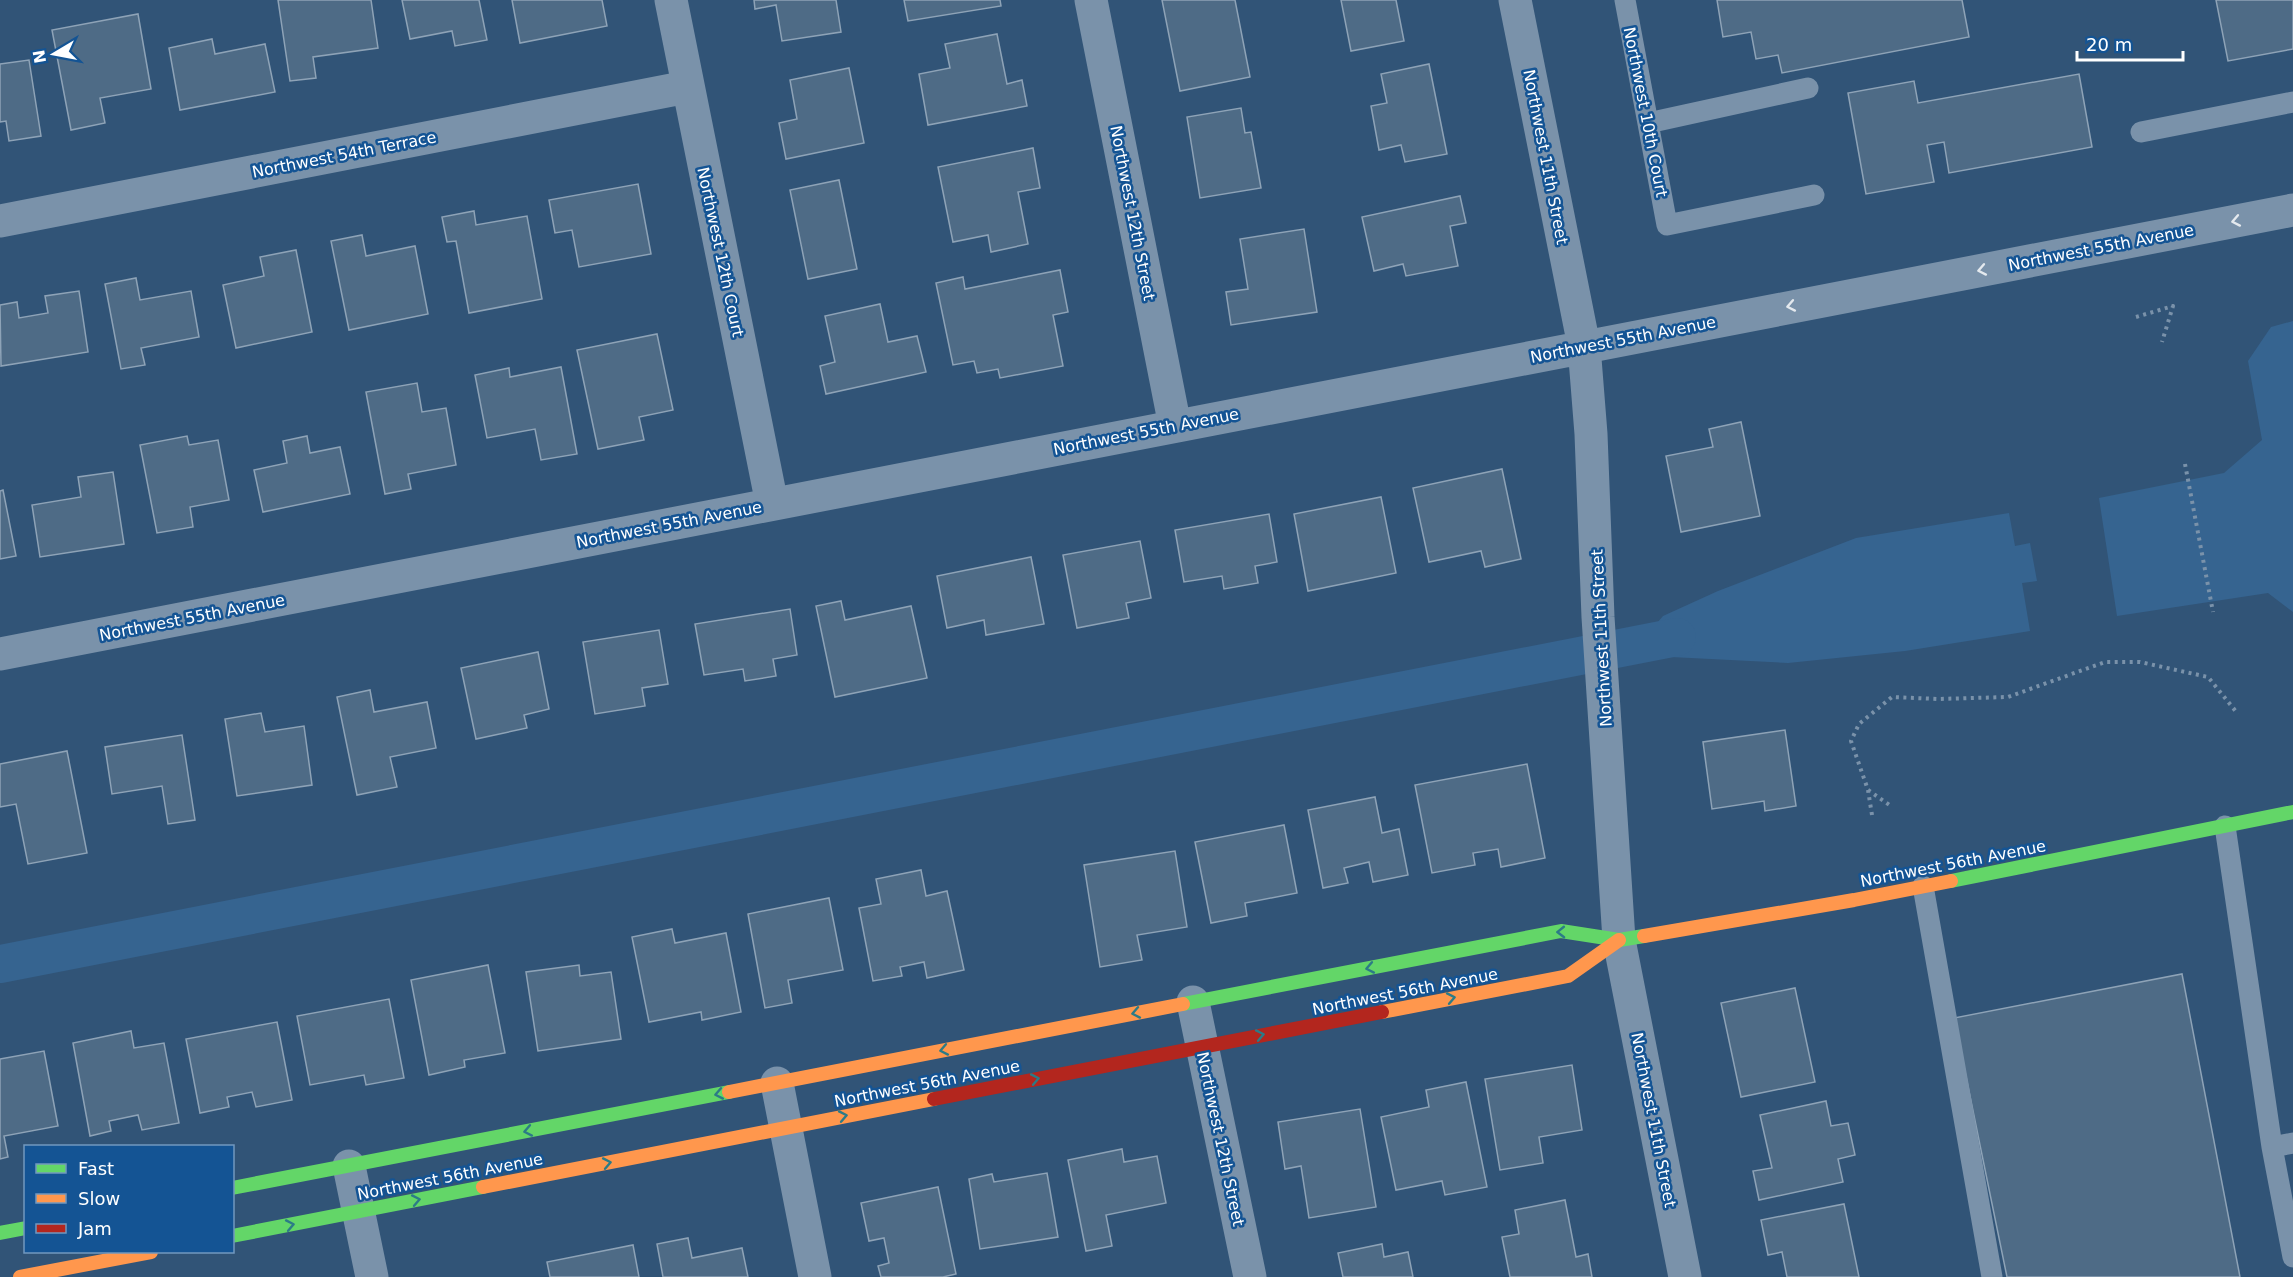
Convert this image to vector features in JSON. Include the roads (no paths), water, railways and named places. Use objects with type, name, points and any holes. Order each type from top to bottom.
[{"type":"street","name":"Northwest 12th Court","points":[[671,0],[772,504]]},
{"type":"street","name":"Northwest 12th Street","points":[[1091,0],[1175,426]]},
{"type":"street","name":"Northwest 11th Street","points":[[1515,0],[1584,346],[1592,434],[1598,617],[1619,940],[1685,1277]]},
{"type":"street","name":"Northwest 54th Terrace","points":[[0,220],[687,87]]},
{"type":"street","name":"Northwest 55th Avenue","points":[[0,654],[2293,210]]},
{"type":"street","name":"Northwest 56th Avenue","points":[[234,1188],[1561,931],[1619,940],[1923,886],[2293,812]]},
{"type":"street","name":"Northwest 56th Avenue","points":[[234,1236],[1568,976],[1619,940]]},
{"type":"street","name":"Northwest 12th Street","points":[[1193,1002],[1250,1277]]},
{"type":"street","points":[[777,1083],[815,1277]]},
{"type":"street","points":[[349,1166],[372,1277]]},
{"type":"street","points":[[0,1233],[24,1228]]},
{"type":"street","points":[[20,1277],[141,1253]]},
{"type":"lane","name":"Northwest 10th Court","points":[[1625,0],[1667,225],[1814,195]]},
{"type":"lane","points":[[1648,123],[1808,88]]},
{"type":"lane","points":[[2141,132],[2293,102]]},
{"type":"lane","points":[[2225,826],[2272,1147],[2293,1257]]},
{"type":"lane","points":[[1923,886],[1992,1277]]},
{"type":"lane","points":[[2272,1147],[2293,1143]]},
{"type":"water","points":[[2293,321],[2293,612],[2268,593],[2117,616],[2099,498],[2224,473],[2262,440],[2248,361],[2271,327]]},
{"type":"water","points":[[2009,513],[2015,546],[2030,543],[2037,581],[2022,583],[2030,631],[1905,651],[1788,663],[1671,657],[1637,661],[1627,654],[1625,642],[1633,632],[1652,629],[1663,616],[1718,591],[1856,538]]},
{"type":"waterway","points":[[0,964],[1677,637]]}]
